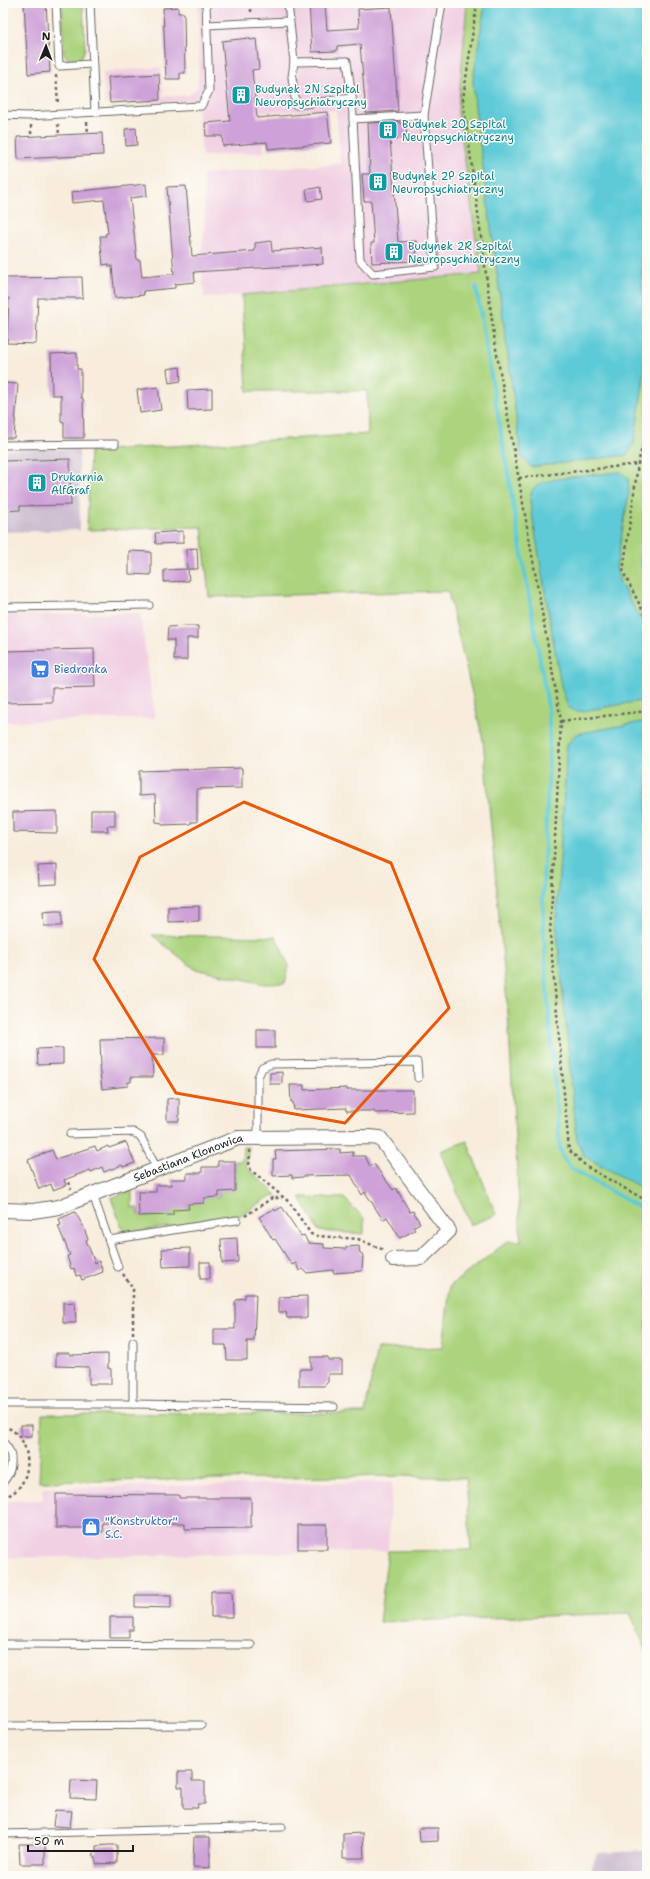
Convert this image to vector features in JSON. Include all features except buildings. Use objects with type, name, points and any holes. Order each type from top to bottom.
[{"type":"street","name":"Sebastiana Klonowica","points":[[3,1210],[47,1210],[93,1194],[230,1140],[380,1138],[449,1231],[421,1258],[393,1259]]},
{"type":"lane","points":[[56,3],[59,66],[92,64]]},
{"type":"lane","points":[[90,3],[95,112]]},
{"type":"lane","points":[[3,115],[28,116],[201,106],[209,91],[206,3]]},
{"type":"lane","points":[[288,3],[294,62],[292,77],[296,105],[352,98]]},
{"type":"lane","points":[[294,62],[347,61],[352,98],[360,260],[373,274],[435,267],[424,115],[442,3]]},
{"type":"lane","points":[[207,25],[289,21]]},
{"type":"lane","points":[[353,120],[424,115]]},
{"type":"lane","points":[[3,445],[115,444]]},
{"type":"lane","points":[[3,607],[149,605]]},
{"type":"lane","points":[[254,1140],[258,1077],[262,1068],[271,1064],[417,1062],[418,1078]]},
{"type":"lane","points":[[70,1134],[133,1132],[141,1137],[157,1169]]},
{"type":"lane","points":[[93,1194],[118,1267]]},
{"type":"lane","points":[[109,1240],[238,1220]]},
{"type":"lane","points":[[132,1342],[133,1404]]},
{"type":"lane","points":[[3,1404],[334,1407]]},
{"type":"lane","points":[[3,1442],[10,1453],[12,1462],[3,1482]]},
{"type":"lane","points":[[3,1644],[251,1645]]},
{"type":"lane","points":[[3,1726],[201,1725]]},
{"type":"lane","points":[[3,1834],[282,1827]]},
{"type":"path","points":[[477,3],[463,99],[496,343],[561,721],[550,934],[569,1150],[587,1167],[647,1201]]},
{"type":"path","points":[[87,122],[88,134]]},
{"type":"path","points":[[58,124],[59,135]]},
{"type":"path","points":[[31,125],[31,136]]},
{"type":"path","points":[[647,427],[638,464],[622,572],[647,619]]},
{"type":"path","points":[[519,478],[638,464]]},
{"type":"path","points":[[561,721],[647,711]]},
{"type":"path","points":[[254,1140],[249,1166],[251,1170],[289,1202],[311,1234],[317,1236],[358,1239],[387,1251],[393,1259]]},
{"type":"path","points":[[238,1220],[272,1198],[284,1199]]},
{"type":"path","points":[[118,1267],[133,1289],[132,1342]]},
{"type":"highlighted area","points":[[244,802],[391,863],[449,1008],[345,1123],[176,1093],[94,959],[140,857]]},
{"type":"shaded area","points":[[198,3],[467,3],[458,112],[481,274],[204,298],[201,256],[205,228],[203,174],[341,164],[336,110],[261,112],[264,152],[202,156],[197,101],[105,104],[103,72],[161,67],[163,97],[189,95],[197,88],[199,70]]},
{"type":"shaded area","points":[[79,448],[80,530],[3,532],[3,450]]},
{"type":"shaded area","points":[[140,613],[155,718],[3,722],[3,615]]},
{"type":"shaded area","points":[[392,1482],[388,1551],[3,1558],[3,1501],[43,1500],[43,1488]]},
{"type":"shaded area","points":[[646,1851],[644,1876],[589,1876],[597,1853]]},
{"type":"green space","points":[[62,3],[83,3],[85,49],[81,59],[69,60],[64,54]]},
{"type":"green space","points":[[467,3],[647,3],[647,609],[641,601],[647,611],[647,1652],[630,1613],[379,1622],[388,1551],[471,1550],[466,1478],[400,1476],[39,1482],[42,1414],[365,1413],[377,1349],[443,1347],[450,1286],[508,1241],[521,1241],[508,1013],[483,740],[448,591],[209,597],[202,527],[87,530],[90,451],[368,434],[367,391],[247,391],[242,295],[481,274],[458,112]]},
{"type":"green space","points":[[152,935],[276,937],[289,966],[285,983],[265,984],[195,969]]},
{"type":"green space","points":[[467,1141],[496,1215],[470,1225],[441,1151]]},
{"type":"green space","points":[[243,1147],[249,1147],[246,1167],[277,1195],[271,1196],[236,1218],[124,1233],[111,1198],[132,1190],[132,1208],[138,1208],[139,1216],[156,1215],[173,1208],[189,1208],[188,1202],[204,1196],[219,1197],[219,1190],[235,1184],[235,1161],[242,1161]]},
{"type":"green space","points":[[300,1197],[344,1198],[364,1218],[364,1234],[319,1231]]},
{"type":"water","points":[[485,3],[647,3],[647,237],[641,257],[645,346],[643,385],[634,444],[627,455],[531,467],[521,455],[475,107],[473,81]]},
{"type":"water","points":[[620,472],[628,478],[629,493],[616,568],[620,583],[647,630],[647,700],[577,712],[568,707],[561,686],[530,502],[531,496],[535,487],[550,481],[575,476]]},
{"type":"water","points":[[647,721],[647,1191],[584,1156],[577,1140],[556,922],[567,745],[576,734]]},
{"type":"waterway","points":[[476,287],[548,707],[549,778],[543,873],[543,897],[547,992],[560,1149],[564,1159],[571,1168],[647,1212]]},
{"type":"waterway","points":[[647,518],[641,548],[642,563],[647,578]]},
{"type":"place","name":"Budynek 2N Szpital Neuropsychiatryczny","points":[[241,95]]},
{"type":"place","name":"Budynek 2O Szpital Neuropsychiatryczny","points":[[388,130]]},
{"type":"place","name":"Budynek 2P Szpital Neuropsychiatryczny","points":[[378,182]]},
{"type":"place","name":"Budynek 2R Szpital Neuropsychiatryczny","points":[[394,252]]},
{"type":"place","name":"Drukarnia AlfGraf","points":[[37,483]]},
{"type":"place","name":"Biedronka","points":[[40,669]]},
{"type":"place","name":"\"Konstruktor\" S.C.","points":[[91,1527]]}]
